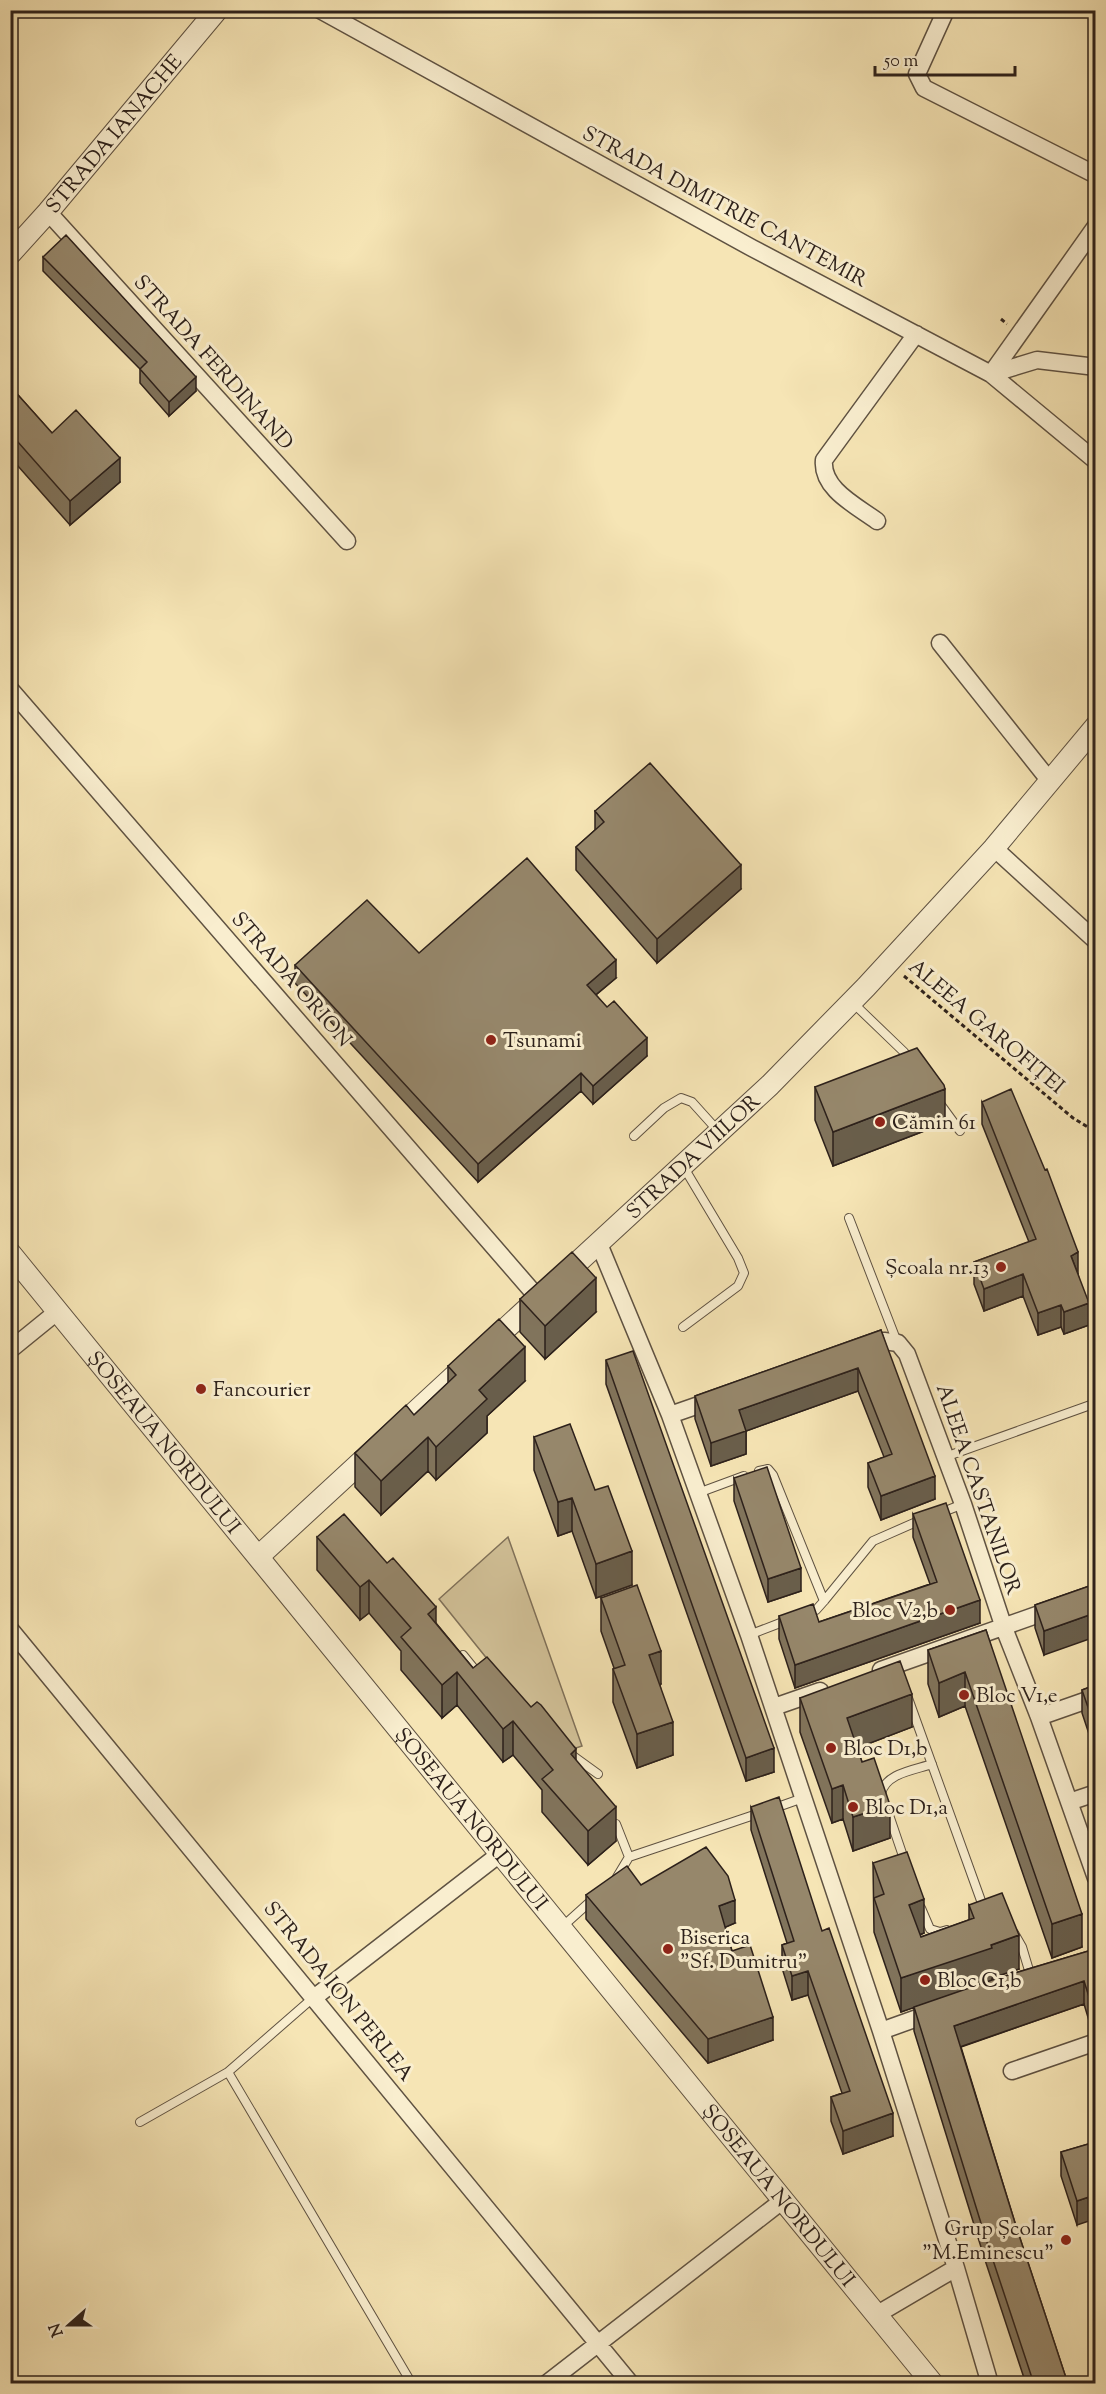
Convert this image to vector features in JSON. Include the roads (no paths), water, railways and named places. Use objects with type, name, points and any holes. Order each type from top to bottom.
[{"type":"street","name":"STRADA IANACHE","points":[[10,255],[217,10]]},
{"type":"street","name":"STRADA DIMITRIE CANTEMIR","points":[[320,10],[752,248],[990,374],[1095,461]]},
{"type":"street","points":[[946,10],[917,74],[924,88],[1095,175]]},
{"type":"street","name":"STRADA FERDINAND","points":[[48,212],[347,541]]},
{"type":"street","points":[[990,374],[1095,226]]},
{"type":"street","points":[[877,521],[829,484],[823,471],[824,460],[916,334]]},
{"type":"street","points":[[990,374],[1037,360],[1095,367]]},
{"type":"street","points":[[940,643],[1049,780]]},
{"type":"street","name":"STRADA ORION","points":[[10,689],[539,1299]]},
{"type":"street","name":"STRADA VIILOR","points":[[259,1556],[770,1085],[889,963],[994,848],[1095,726]]},
{"type":"street","points":[[994,848],[1095,941]]},
{"type":"street","points":[[599,1244],[670,1415],[774,1707],[881,2031],[990,2384]]},
{"type":"street","name":"ȘOSEAUA NORDULUI","points":[[10,1254],[933,2384]]},
{"type":"street","points":[[10,1350],[58,1311]]},
{"type":"street","points":[[850,1353],[884,1341],[898,1343]]},
{"type":"street","name":"ALEEA CASTANILOR","points":[[898,1343],[907,1354],[963,1504],[1004,1628],[1039,1717],[1095,1878]]},
{"type":"street","points":[[670,1415],[726,1396]]},
{"type":"street","points":[[863,1677],[898,1671],[1095,1594]]},
{"type":"street","name":"STRADA ION PERLEA","points":[[10,1629],[631,2384]]},
{"type":"street","points":[[774,1707],[840,1684]]},
{"type":"street","points":[[1039,1717],[1095,1697]]},
{"type":"street","points":[[1069,1802],[1095,1793]]},
{"type":"street","points":[[315,1997],[501,1853]]},
{"type":"street","points":[[881,2031],[945,2008]]},
{"type":"street","points":[[1011,2071],[1095,2042]]},
{"type":"street","points":[[546,2384],[782,2201]]},
{"type":"street","points":[[876,2315],[956,2268]]},
{"type":"lane","points":[[852,1002],[904,1052],[916,1070]]},
{"type":"lane","points":[[935,1096],[960,1131]]},
{"type":"lane","points":[[634,1136],[664,1108],[681,1098],[692,1102],[719,1132]]},
{"type":"lane","points":[[683,1166],[744,1273],[738,1286],[684,1327]]},
{"type":"lane","points":[[849,1218],[898,1343]]},
{"type":"lane","points":[[945,1457],[1095,1403]]},
{"type":"lane","points":[[698,1494],[768,1469],[773,1475],[824,1601]]},
{"type":"lane","points":[[748,1635],[816,1610],[873,1541],[963,1504]]},
{"type":"lane","points":[[463,1655],[488,1685]]},
{"type":"lane","points":[[904,1687],[990,1916],[976,1920]]},
{"type":"lane","points":[[564,1749],[598,1774]]},
{"type":"lane","points":[[908,1871],[881,1793],[883,1785],[889,1779],[932,1764]]},
{"type":"lane","points":[[611,1883],[622,1871],[629,1857],[803,1798]]},
{"type":"lane","points":[[616,1824],[629,1857]]},
{"type":"lane","points":[[916,1893],[930,1929],[940,1932],[955,1928]]},
{"type":"lane","points":[[562,1927],[597,1896]]},
{"type":"lane","points":[[1010,1925],[1022,1947],[1032,1978]]},
{"type":"lane","points":[[140,2122],[228,2072],[315,1997]]},
{"type":"lane","points":[[228,2072],[412,2384]]},
{"type":"place","name":"Tsunami","points":[[491,1040]]},
{"type":"place","name":"Cămin 61","points":[[880,1122]]},
{"type":"place","name":"Școala nr.13","points":[[1001,1267]]},
{"type":"place","name":"Fancourier","points":[[201,1389]]},
{"type":"place","name":"Bloc V2,b","points":[[950,1610]]},
{"type":"place","name":"Bloc V1,e","points":[[964,1695]]},
{"type":"place","name":"Bloc D1,b","points":[[831,1748]]},
{"type":"place","name":"Bloc D1,a","points":[[853,1807]]},
{"type":"place","name":"Biserica \"Sf. Dumitru\"","points":[[668,1949]]},
{"type":"place","name":"Bloc C1,b","points":[[925,1980]]},
{"type":"place","name":"Grup Școlar \"M.Eminescu\"","points":[[1066,2240]]}]
